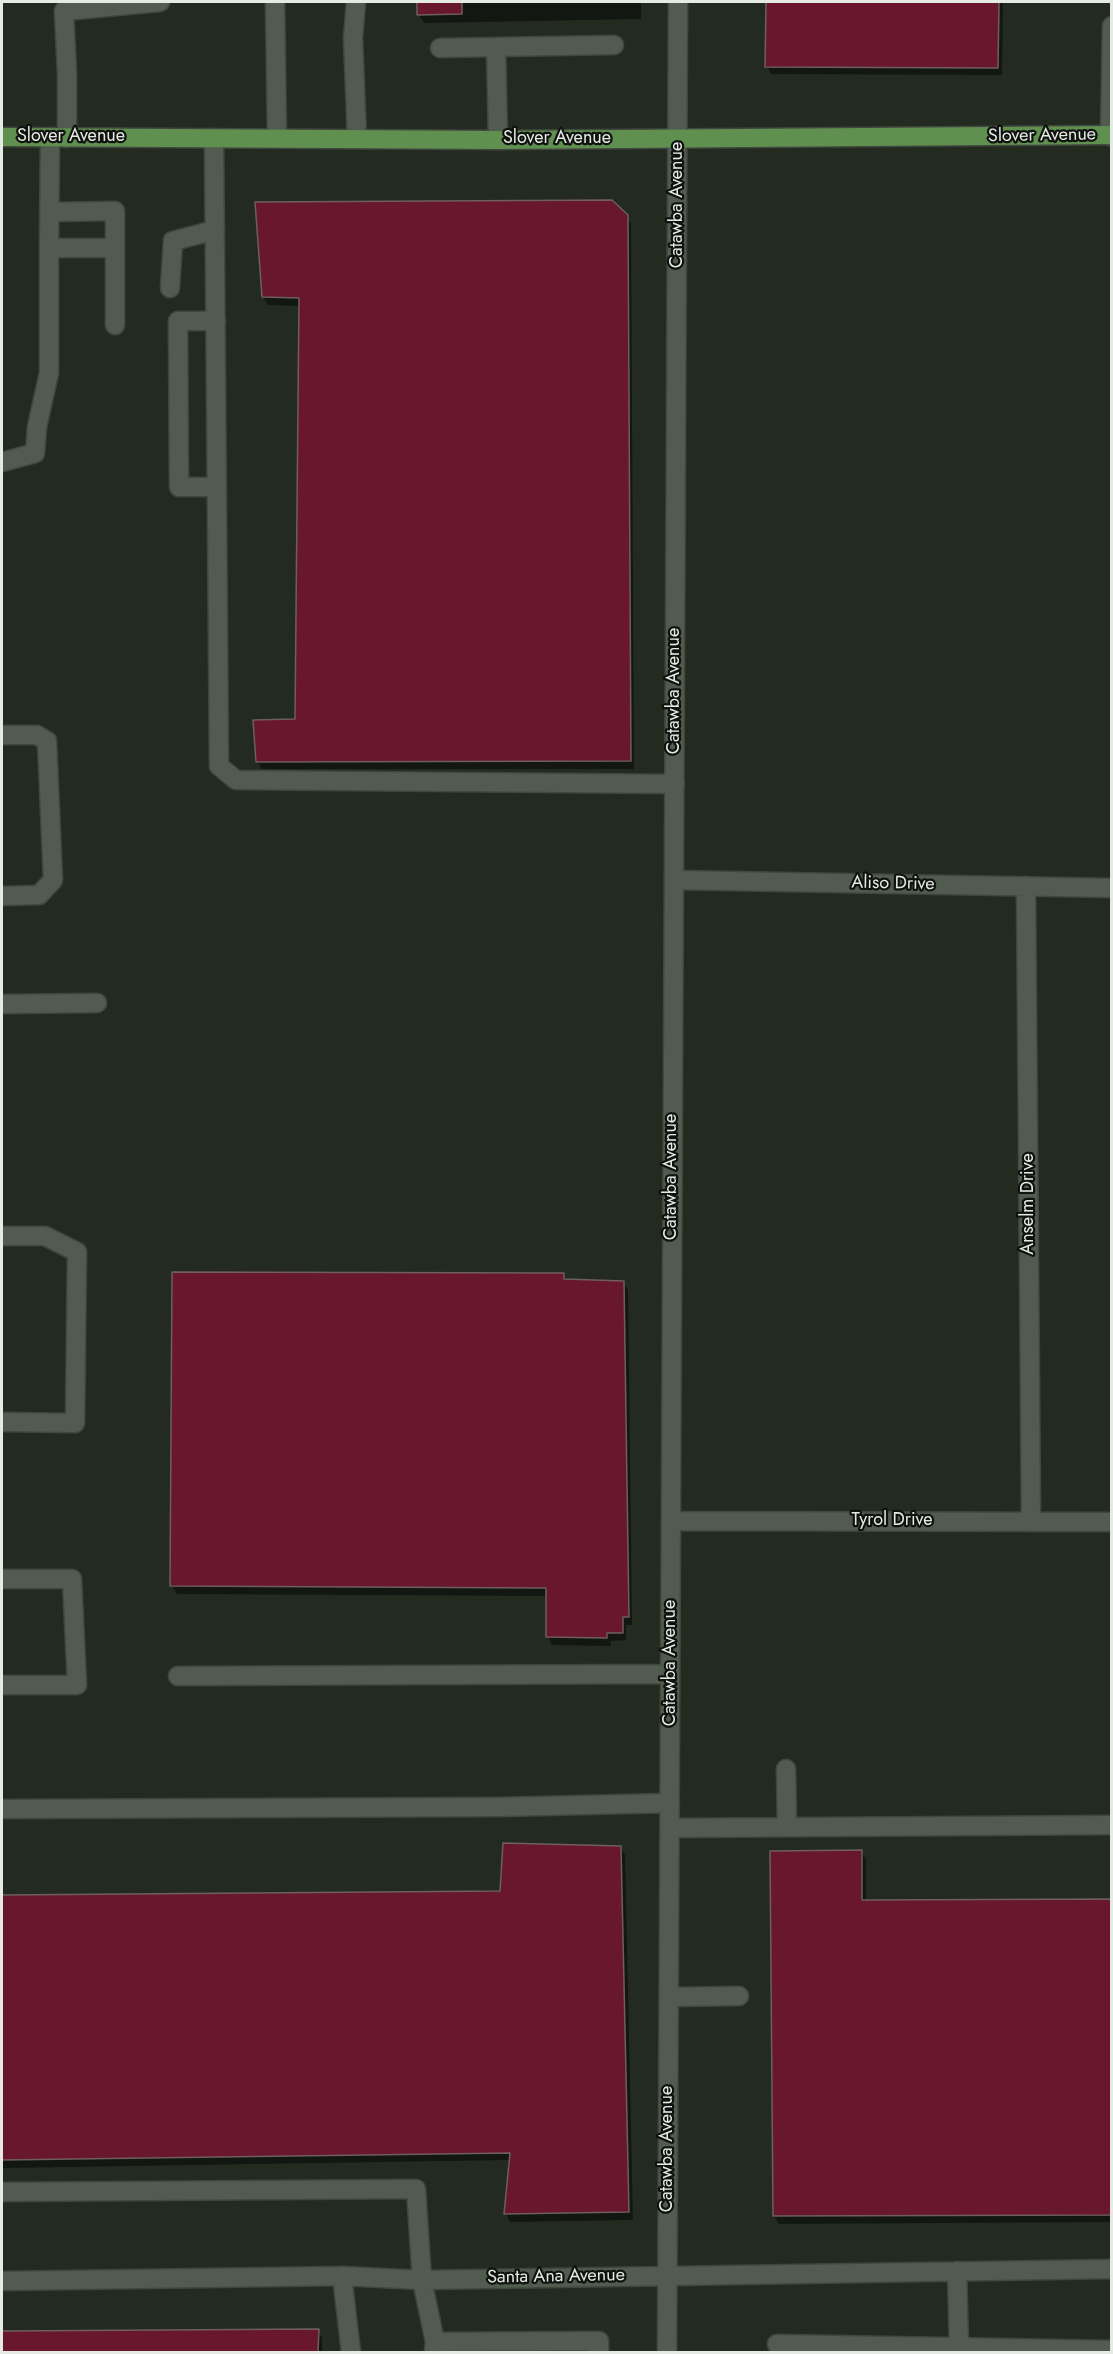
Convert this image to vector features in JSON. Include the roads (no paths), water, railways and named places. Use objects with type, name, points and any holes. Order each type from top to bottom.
[{"type":"main road","name":"Slover Avenue","points":[[2,137],[498,140],[1111,135]]},
{"type":"street","points":[[2,462],[35,453],[49,373],[49,212],[67,74],[64,6],[160,2]]},
{"type":"street","points":[[275,2],[277,138]]},
{"type":"street","points":[[356,2],[353,38],[357,139]]},
{"type":"street","name":"Catawba Avenue","points":[[667,2352],[678,2]]},
{"type":"street","points":[[1111,135],[1112,26]]},
{"type":"street","points":[[440,48],[614,45]]},
{"type":"street","points":[[496,47],[498,140]]},
{"type":"street","points":[[214,138],[219,766],[236,780],[675,784]]},
{"type":"street","points":[[49,212],[114,211],[115,325]]},
{"type":"street","points":[[170,288],[173,241],[215,230]]},
{"type":"street","points":[[49,248],[115,248]]},
{"type":"street","points":[[216,321],[178,321],[178,333],[179,487],[217,487]]},
{"type":"street","points":[[2,735],[38,735],[47,741],[53,880],[39,895],[2,896]]},
{"type":"street","name":"Aliso Drive","points":[[674,880],[1112,888]]},
{"type":"street","name":"Anselm Drive","points":[[1026,886],[1031,1522]]},
{"type":"street","points":[[2,1004],[97,1004]]},
{"type":"street","points":[[2,1236],[45,1236],[77,1252],[75,1423],[2,1422]]},
{"type":"street","name":"Tyrol Drive","points":[[672,1521],[1112,1522]]},
{"type":"street","points":[[2,1580],[72,1579],[77,1685],[2,1685]]},
{"type":"street","points":[[178,1676],[670,1674]]},
{"type":"street","points":[[786,1769],[787,1827]]},
{"type":"street","points":[[2,1809],[499,1807],[670,1803]]},
{"type":"street","points":[[670,1828],[1112,1825]]},
{"type":"street","points":[[670,1997],[739,1996]]},
{"type":"street","points":[[2,2192],[417,2188],[422,2280],[435,2347],[599,2341],[599,2352]]},
{"type":"street","name":"Santa Ana Avenue","points":[[2,2281],[342,2276],[422,2280],[1112,2269]]},
{"type":"street","points":[[957,2271],[959,2347]]},
{"type":"street","points":[[342,2276],[351,2352]]},
{"type":"street","points":[[777,2344],[1112,2350]]}]
